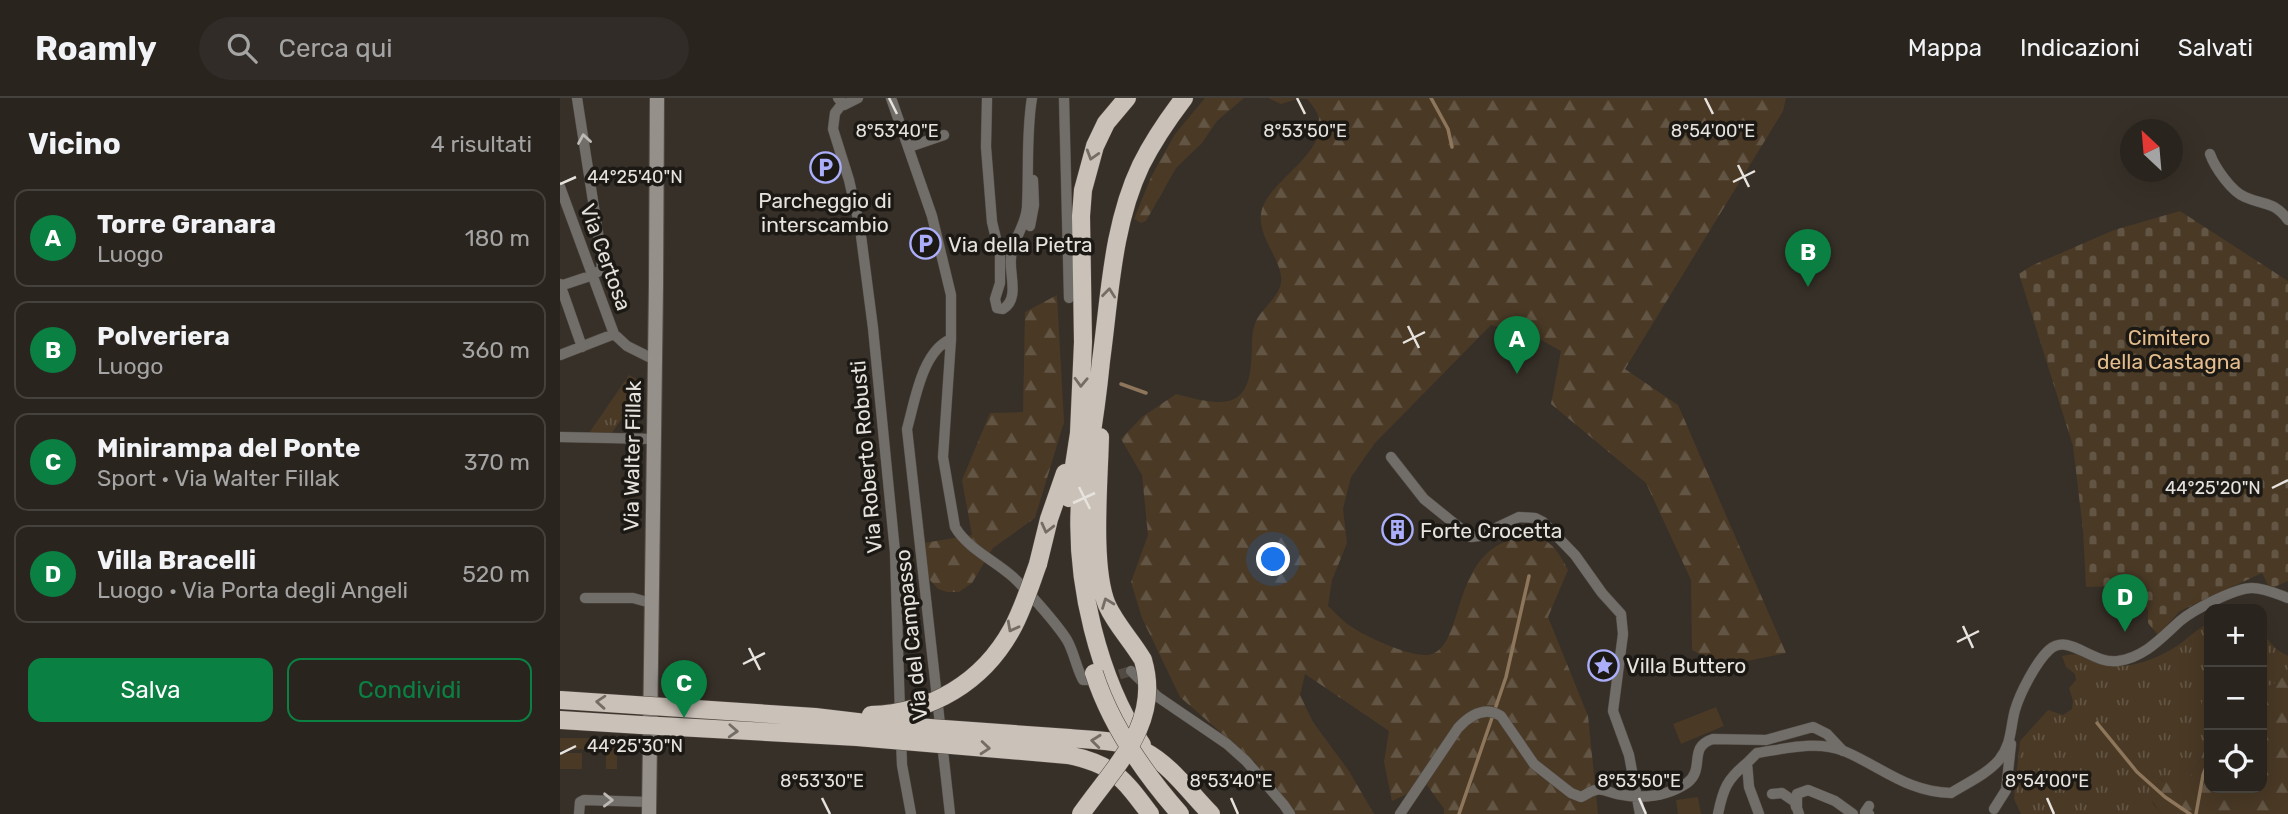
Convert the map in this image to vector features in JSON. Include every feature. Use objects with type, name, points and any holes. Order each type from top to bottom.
[{"type":"highway","points":[[1127,98],[1106,123],[1095,146],[1083,190],[1083,342],[1079,433],[1069,499],[1069,561],[1083,638],[1124,739],[1180,814]]},
{"type":"highway","points":[[1184,98],[1161,130],[1141,166],[1123,215],[1110,280],[1102,360],[1080,500],[1081,562],[1090,618],[1102,660],[1121,705],[1142,745],[1197,814]]},
{"type":"highway","points":[[1081,814],[1143,722],[1148,691],[1137,666],[1136,647],[1113,618],[1102,588],[1099,535],[1102,360]]},
{"type":"highway","points":[[815,716],[898,712],[929,704],[955,691],[982,669],[1005,640],[1018,616],[1038,564],[1049,519],[1065,472],[1076,447]]},
{"type":"highway","points":[[560,700],[815,716],[1069,746],[1115,772],[1150,814]]},
{"type":"highway","points":[[560,720],[1069,746],[1114,743],[1143,751],[1164,765],[1211,814]]},
{"type":"main road","name":"Via Walter Fillak","points":[[649,808],[657,98]]},
{"type":"street","points":[[577,98],[602,269],[593,275],[560,285],[582,346]]},
{"type":"street","points":[[840,101],[858,98]]},
{"type":"street","points":[[891,98],[932,216],[951,295],[951,339],[943,457],[955,527],[966,541],[1013,578],[1058,629],[1067,640],[1083,680],[1098,677]]},
{"type":"street","points":[[987,98],[986,147],[992,222],[1000,255],[1000,283],[995,299],[999,309],[1006,309],[1012,297],[1010,262],[1024,225],[1027,208],[1027,146],[1032,98]]},
{"type":"street","points":[[1064,98],[1069,298]]},
{"type":"street","name":"Via Roberto Robusti","points":[[840,101],[833,129],[860,228],[873,328],[895,552],[902,765],[911,814]]},
{"type":"street","points":[[1030,127],[1034,205],[1030,226]]},
{"type":"street","points":[[909,147],[944,135]]},
{"type":"street","points":[[2210,155],[2222,176],[2243,197],[2280,209],[2288,220]]},
{"type":"street","name":"Via Certosa","points":[[560,187],[563,206],[593,275],[614,334],[627,346],[654,360]]},
{"type":"street","points":[[560,355],[614,334]]},
{"type":"street","name":"Via del Campasso","points":[[950,814],[907,429],[924,370],[941,345],[951,339]]},
{"type":"street","points":[[560,438],[654,439]]},
{"type":"street","points":[[1391,457],[1424,499],[1471,537],[1479,536],[1519,517],[1535,518],[1543,522],[1575,555],[1621,614],[1623,634],[1613,711],[1629,755],[1640,814]]},
{"type":"street","points":[[1994,809],[2006,790],[2016,708],[2040,661],[2052,648],[2057,645],[2073,646],[2104,661],[2121,660],[2148,649],[2191,613],[2241,591],[2261,589],[2288,598]]},
{"type":"street","points":[[585,598],[633,598],[651,603]]},
{"type":"street","points":[[1137,666],[1158,697],[1227,744],[1246,761],[1290,814]]},
{"type":"street","points":[[1400,814],[1458,728],[1469,717],[1482,712],[1493,712],[1502,716],[1534,764],[1574,795],[1585,796],[1597,790],[1636,797],[1662,793],[1685,784],[1696,771],[1700,747],[1706,741],[1730,738],[1766,740],[1809,727],[1818,729],[1844,751]]},
{"type":"street","points":[[1718,814],[1721,798],[1731,775],[1748,763],[1757,752],[1807,746],[1826,747],[1844,751],[1900,782],[1920,789],[1951,793],[1998,761],[2011,741]]},
{"type":"street","points":[[1748,763],[1749,787],[1759,814]]},
{"type":"street","points":[[1798,811],[1797,794],[1808,790],[1835,801],[1853,814]]},
{"type":"street","points":[[1772,794],[1782,793],[1788,796],[1798,811]]},
{"type":"street","points":[[579,814],[580,802],[584,800],[649,808]]},
{"type":"green space","points":[[1205,98],[1244,98],[1217,121],[1202,143],[1176,168],[1146,221],[1141,223],[1134,219],[1151,177],[1175,134]]},
{"type":"green space","points":[[1268,98],[1786,98],[1783,111],[1625,369],[1678,405],[1786,653],[1723,666],[1692,650],[1691,580],[1646,483],[1551,404],[1561,351],[1530,334],[1491,325],[1375,443],[1351,477],[1343,509],[1347,543],[1332,580],[1328,606],[1349,625],[1391,646],[1425,655],[1432,654],[1443,646],[1451,632],[1471,574],[1483,557],[1501,544],[1533,537],[1547,542],[1556,551],[1568,570],[1548,617],[1588,716],[1598,814],[1444,814],[1444,809],[1427,785],[1392,801],[1384,762],[1389,731],[1305,674],[1300,695],[1313,722],[1349,771],[1374,814],[1287,814],[1255,762],[1180,697],[1142,618],[1131,582],[1148,535],[1142,475],[1121,439],[1142,417],[1176,394],[1215,402],[1226,401],[1236,398],[1248,380],[1254,326],[1281,282],[1279,268],[1264,235],[1262,209],[1268,197],[1304,158],[1314,144],[1319,130],[1318,115],[1307,99],[1281,104]]},
{"type":"green space","name":"Cimitero della Castagna","points":[[2180,211],[2288,281],[2288,581],[2270,589],[2262,573],[2180,611],[2158,635],[2148,623],[2148,610],[2128,586],[2086,587],[2083,530],[2073,446],[2019,274],[2031,266],[2114,230]]},
{"type":"green space","points":[[1057,295],[1064,422],[1035,518],[993,548],[972,583],[959,592],[938,589],[929,579],[924,543],[972,535],[962,480],[990,413],[1023,412],[1025,312]]},
{"type":"green space","points":[[629,375],[638,380],[638,396],[611,434],[589,433]]},
{"type":"green space","points":[[2204,626],[2204,751],[2182,787],[2150,775],[2153,804],[2162,814],[2021,814],[2014,799],[2020,741],[2048,710],[2063,715],[2072,709],[2073,701],[2069,688],[2076,680],[2075,674],[2066,667],[2062,656],[2078,654],[2115,666],[2139,663],[2177,646]]},
{"type":"green space","points":[[2267,639],[2276,649],[2288,656],[2288,669],[2274,684],[2267,686]]},
{"type":"green space","points":[[2288,669],[2288,814],[2162,814],[2151,796],[2149,775],[2182,786],[2204,751],[2204,793],[2267,793],[2267,686],[2274,684]]},
{"type":"green space","points":[[1716,707],[1724,726],[1681,744],[1673,724]]},
{"type":"green space","points":[[606,736],[617,736],[617,769],[606,769]]},
{"type":"green space","points":[[560,738],[598,738],[598,749],[560,750]]},
{"type":"green space","points":[[560,753],[582,753],[582,769],[560,769]]},
{"type":"green space","points":[[1698,797],[1701,814],[1678,814],[1676,800]]},
{"type":"waterway","points":[[1431,98],[1448,129],[1452,147]]},
{"type":"waterway","points":[[1121,384],[1146,393]]},
{"type":"waterway","points":[[1459,814],[1506,677],[1529,576]]},
{"type":"waterway","points":[[2097,723],[2137,772],[2165,797],[2190,814]]},
{"type":"waterway","points":[[2196,814],[2204,772]]},
{"type":"tunnel","points":[[1105,679],[1131,671]]},
{"type":"place","name":"Parcheggio di interscambio","points":[[825,168]]},
{"type":"place","name":"Via della Pietra","points":[[925,244]]},
{"type":"place","name":"Polveriera","points":[[1808,287]]},
{"type":"place","name":"Torre Granara","points":[[1517,374]]},
{"type":"place","name":"Forte Crocetta","points":[[1397,530]]},
{"type":"place","name":"Villa Bracelli","points":[[2125,632]]},
{"type":"place","name":"Villa Buttero","points":[[1603,665]]},
{"type":"place","name":"Minirampa del Ponte","points":[[684,718]]}]
